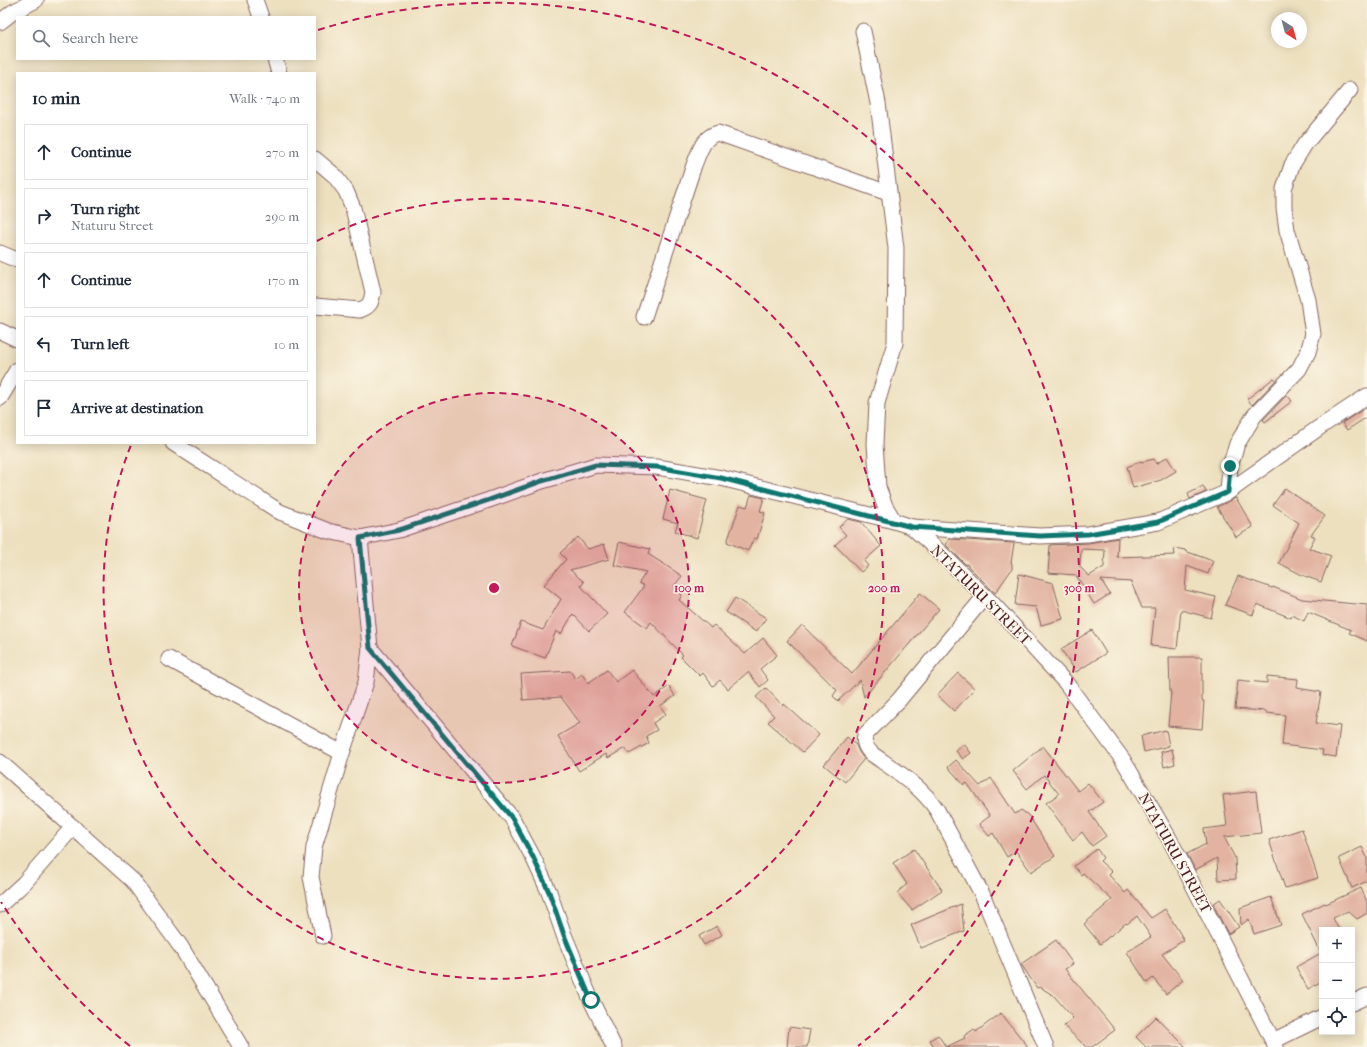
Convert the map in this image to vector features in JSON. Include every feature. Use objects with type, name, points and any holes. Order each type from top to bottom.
[{"type":"street","points":[[1,19],[36,0]]},
{"type":"street","points":[[255,0],[261,16]]},
{"type":"street","points":[[863,31],[878,103],[896,248],[895,343],[877,403],[875,444],[878,487],[894,521]]},
{"type":"street","points":[[275,60],[279,72]]},
{"type":"street","points":[[1228,492],[1230,466],[1237,444],[1254,416],[1299,369],[1308,352],[1312,334],[1308,300],[1288,230],[1284,208],[1284,189],[1292,165],[1305,144],[1350,90]]},
{"type":"street","points":[[644,317],[694,165],[704,143],[714,134],[718,133],[888,193]]},
{"type":"street","points":[[316,160],[334,175],[346,191],[353,208],[373,292],[371,302],[367,307],[360,310],[316,306]]},
{"type":"street","points":[[0,253],[16,260]]},
{"type":"street","points":[[0,331],[16,339]]},
{"type":"street","points":[[0,398],[16,372]]},
{"type":"street","points":[[912,527],[1040,536],[1088,534],[1158,522],[1228,492],[1320,427],[1367,396]]},
{"type":"street","name":"NTATURU STREET","points":[[175,444],[280,512],[328,532],[360,538],[399,530],[542,481],[596,465],[657,467],[721,478],[894,521],[912,527],[985,596],[1066,683],[1122,760],[1169,838],[1275,1044]]},
{"type":"street","points":[[323,936],[311,877],[314,847],[342,753],[366,682],[370,648],[360,538]]},
{"type":"street","points":[[985,596],[899,700],[865,735],[864,743],[872,754],[919,788],[928,797],[937,810],[982,894],[1046,1047]]},
{"type":"street","points":[[370,648],[512,818],[546,885],[564,935],[591,1000],[614,1047]]},
{"type":"street","points":[[169,659],[342,753]]},
{"type":"street","points":[[0,762],[133,881],[181,947],[241,1047]]},
{"type":"street","points":[[0,905],[24,883],[73,827]]},
{"type":"street","points":[[1355,1002],[1367,996]]},
{"type":"street","points":[[1275,1044],[1319,1020]]},
{"type":"building","points":[[1274,378],[1276,380],[1252,405],[1247,399]]},
{"type":"building","points":[[1287,395],[1292,401],[1265,422],[1263,420]]},
{"type":"building","points":[[1367,407],[1367,417],[1347,430],[1342,423]]},
{"type":"building","points":[[1167,457],[1176,471],[1161,480],[1133,488],[1127,467],[1141,461],[1154,459],[1156,464]]},
{"type":"building","points":[[1203,486],[1206,492],[1190,499],[1188,494]]},
{"type":"building","points":[[1285,488],[1325,516],[1311,535],[1315,537],[1309,548],[1331,556],[1321,582],[1302,575],[1279,563],[1299,523],[1273,505]]},
{"type":"building","points":[[670,490],[707,500],[697,538],[675,531],[678,523],[663,519]]},
{"type":"building","points":[[751,495],[764,498],[760,511],[765,513],[757,539],[754,538],[748,551],[727,542],[740,505],[747,507]]},
{"type":"building","points":[[1236,498],[1253,527],[1236,537],[1217,507]]},
{"type":"building","points":[[848,519],[861,522],[881,546],[864,561],[868,566],[861,572],[835,545],[846,535],[839,527]]},
{"type":"building","points":[[578,537],[588,549],[604,544],[609,559],[570,570],[584,582],[581,586],[607,614],[589,631],[573,614],[561,634],[556,631],[545,658],[512,646],[521,622],[543,630],[561,599],[544,585],[566,559],[560,553]]},
{"type":"building","points":[[1118,538],[1117,557],[1175,555],[1174,548],[1185,550],[1213,561],[1208,574],[1187,566],[1185,590],[1216,597],[1211,618],[1181,610],[1177,649],[1151,646],[1155,608],[1142,608],[1131,582],[1101,580],[1110,594],[1094,604],[1076,575],[1048,573],[1050,545],[1088,543]],"holes":[[[1081,549],[1105,550],[1104,567],[1089,576],[1080,567]]]},
{"type":"building","points":[[949,539],[1014,543],[1011,563],[1012,569],[995,593],[946,545]]},
{"type":"building","points":[[619,542],[650,549],[648,554],[682,576],[674,586],[682,595],[679,600],[711,628],[714,625],[745,654],[763,638],[777,655],[760,669],[768,680],[760,687],[748,672],[728,689],[720,680],[713,686],[703,673],[700,676],[681,657],[683,655],[651,622],[647,628],[625,612],[644,586],[639,583],[646,572],[614,565]]},
{"type":"building","points":[[1019,574],[1053,583],[1063,619],[1041,625],[1036,607],[1015,605]]},
{"type":"building","points":[[1238,576],[1272,588],[1273,587],[1302,599],[1367,605],[1367,641],[1349,633],[1351,630],[1308,612],[1304,621],[1292,615],[1291,618],[1257,604],[1253,615],[1225,605]]},
{"type":"building","points":[[920,593],[939,609],[864,697],[860,680],[838,701],[833,696],[837,690],[787,641],[802,625],[852,674]]},
{"type":"building","points":[[735,598],[766,618],[756,632],[726,612]]},
{"type":"building","points":[[1092,630],[1106,653],[1076,672],[1061,649]]},
{"type":"building","points":[[1169,657],[1202,657],[1202,701],[1204,701],[1202,729],[1168,726],[1171,692]]},
{"type":"building","points":[[607,670],[616,682],[632,670],[654,697],[669,686],[675,696],[660,706],[666,714],[653,723],[657,730],[646,736],[649,743],[629,754],[625,748],[608,758],[606,754],[579,771],[558,736],[580,723],[561,697],[523,700],[521,674],[570,671],[576,679],[582,674],[588,683]]},
{"type":"building","points":[[958,673],[975,689],[954,711],[937,695]]},
{"type":"building","points":[[1267,676],[1298,679],[1297,688],[1321,692],[1316,723],[1340,726],[1336,757],[1322,755],[1323,750],[1282,745],[1285,715],[1266,713],[1266,711],[1235,709],[1238,680],[1267,683]]},
{"type":"building","points":[[766,688],[783,706],[784,704],[819,735],[803,752],[768,722],[774,716],[756,697]]},
{"type":"building","points":[[1166,730],[1169,746],[1144,752],[1141,736]]},
{"type":"building","points":[[847,737],[856,745],[864,759],[845,782],[824,765]]},
{"type":"building","points":[[964,744],[971,753],[963,759],[956,751]]},
{"type":"building","points":[[1043,746],[1078,791],[1088,783],[1103,802],[1089,812],[1106,836],[1092,846],[1082,832],[1073,840],[1046,803],[1059,794],[1044,775],[1027,789],[1013,771]]},
{"type":"building","points":[[1172,749],[1175,764],[1164,767],[1161,752]]},
{"type":"building","points":[[956,760],[980,786],[991,778],[1015,814],[1021,810],[1028,815],[1055,856],[1031,872],[1016,851],[1007,857],[993,833],[989,836],[979,824],[990,816],[967,783],[964,785],[948,767]]},
{"type":"building","points":[[1256,791],[1261,833],[1224,837],[1235,858],[1236,879],[1218,880],[1217,858],[1195,870],[1187,854],[1206,844],[1204,829],[1227,826],[1223,795]]},
{"type":"building","points":[[1302,829],[1318,878],[1285,888],[1269,840]]},
{"type":"building","points":[[1362,847],[1367,858],[1367,881],[1352,888],[1339,858]]},
{"type":"building","points":[[914,849],[942,890],[912,910],[897,893],[907,884],[893,863]]},
{"type":"building","points":[[1097,849],[1103,858],[1100,861],[1112,872],[1109,875],[1125,893],[1128,890],[1151,918],[1165,909],[1184,940],[1162,954],[1183,980],[1166,994],[1153,978],[1147,983],[1127,952],[1151,937],[1137,916],[1100,944],[1084,924],[1112,900],[1083,873],[1081,875],[1074,866]]},
{"type":"building","points":[[1361,888],[1367,902],[1367,913],[1357,919],[1348,911],[1333,918],[1338,927],[1319,927],[1319,949],[1302,914],[1325,903],[1326,904]]},
{"type":"building","points":[[1271,897],[1281,925],[1254,934],[1249,919],[1241,925],[1240,908]]},
{"type":"building","points":[[1220,899],[1239,927],[1228,934],[1213,904]]},
{"type":"building","points":[[961,904],[964,931],[921,948],[911,925]]},
{"type":"building","points":[[717,926],[722,935],[704,945],[699,936]]},
{"type":"building","points":[[1056,940],[1073,964],[1065,969],[1115,1030],[1092,1047],[1086,1047],[1064,1026],[1073,1018],[1054,996],[1040,987],[1037,988],[1021,964]]},
{"type":"building","points":[[1319,954],[1319,983],[1308,989],[1296,967]]},
{"type":"building","points":[[1001,1013],[1028,1047],[946,1047],[965,1038],[964,1036],[974,1029],[976,1032]]},
{"type":"building","points":[[1156,1017],[1186,1047],[1146,1047],[1136,1037]]},
{"type":"building","points":[[789,1027],[810,1030],[807,1047],[787,1047]]},
{"type":"building","points":[[938,1035],[946,1047],[934,1047],[930,1040]]},
{"type":"route","points":[[591,1000],[564,935],[549,892],[533,857],[512,818],[370,648],[360,538],[399,530],[542,481],[596,465],[657,467],[721,478],[894,521],[912,527],[1040,536],[1088,534],[1158,522],[1228,492],[1230,466]]}]
